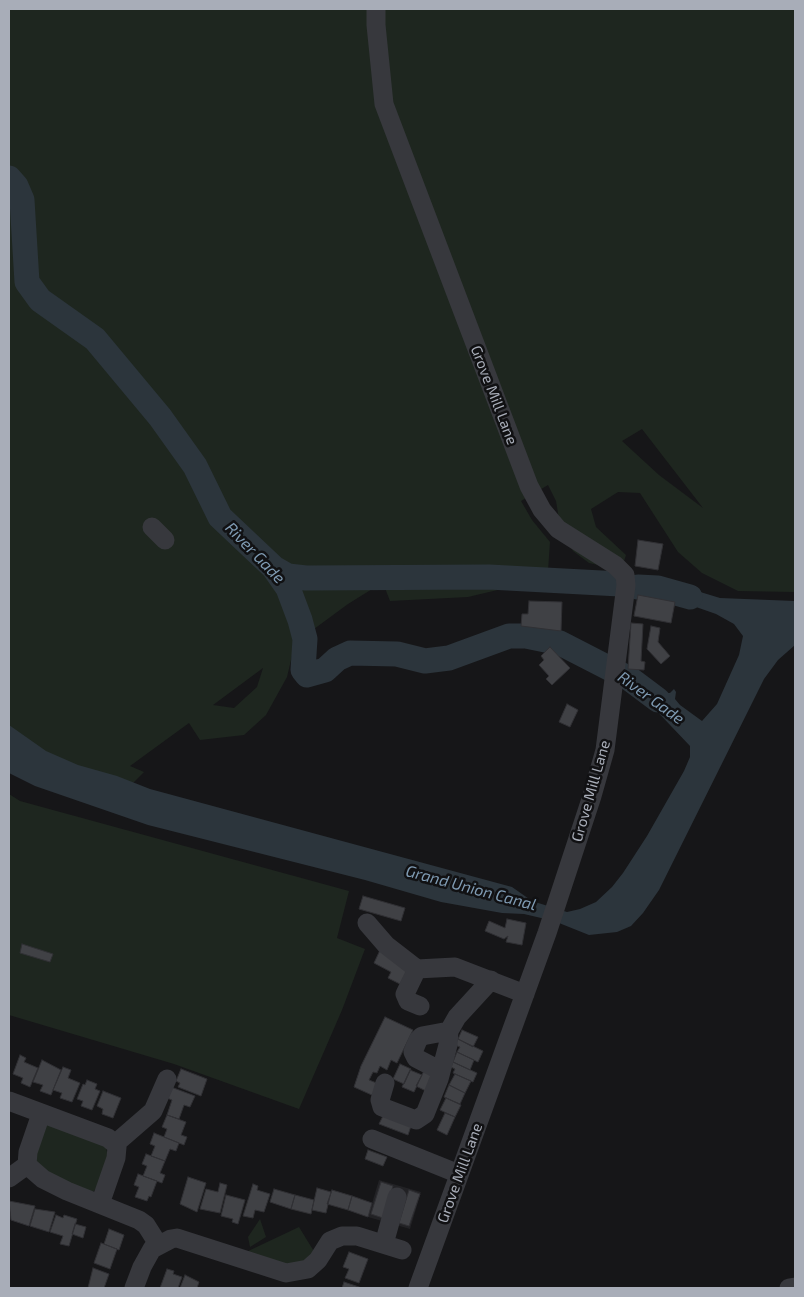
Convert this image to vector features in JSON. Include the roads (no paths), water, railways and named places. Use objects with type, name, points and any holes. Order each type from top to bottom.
[{"type":"street","name":"Grove Mill Lane","points":[[376,9],[384,104],[529,486],[542,510],[558,529],[581,546],[615,565],[625,575],[626,585],[605,750],[550,924],[418,1288]]},
{"type":"street","points":[[366,922],[386,945],[418,968],[455,967],[525,994]]},
{"type":"street","points":[[418,968],[405,994],[408,1001],[420,1006]]},
{"type":"street","points":[[385,1083],[380,1100],[382,1107],[416,1120],[425,1114],[442,1071],[449,1031],[457,1017],[491,980]]},
{"type":"street","points":[[442,1071],[416,1058],[413,1052],[418,1040],[422,1036],[449,1031]]},
{"type":"street","points":[[115,1144],[141,1124],[154,1111],[167,1079]]},
{"type":"street","points":[[9,1101],[108,1138],[117,1146],[116,1158],[100,1204]]},
{"type":"street","points":[[9,1178],[27,1165],[28,1152],[41,1114]]},
{"type":"street","points":[[372,1138],[459,1174]]},
{"type":"street","points":[[27,1165],[43,1179],[82,1199],[100,1204],[139,1220],[146,1225],[158,1244]]},
{"type":"street","points":[[384,1244],[397,1197]]},
{"type":"street","points":[[134,1288],[147,1257],[158,1244],[177,1238],[304,1280],[330,1242],[335,1238],[357,1236],[402,1250]]},
{"type":"street","points":[[788,1288],[795,1287]]},
{"type":"water","name":"Grand Union Canal","points":[[661,583],[720,598],[795,601],[795,645],[778,660],[764,679],[659,890],[631,926],[617,932],[589,935],[554,921],[524,914],[502,913],[441,902],[365,880],[148,825],[35,786],[9,773],[9,725],[46,751],[78,765],[117,776],[150,789],[512,887],[532,901],[567,912],[580,909],[596,902],[623,873],[647,836],[690,757],[690,746],[630,686],[630,679],[634,673],[663,693],[670,693],[674,689],[676,692],[675,699],[680,705],[702,721],[717,704],[739,655],[743,636],[734,624],[716,614],[659,594],[658,588]]},
{"type":"waterway","name":"River Gade","points":[[9,178],[16,186],[22,200],[27,282],[40,300],[95,339],[160,417],[195,466],[220,517],[274,568],[288,588],[300,620],[305,639],[303,670],[307,675],[325,670],[337,659],[350,653],[397,654],[425,661],[449,658],[509,636],[526,636],[560,643],[630,679],[658,700]]},
{"type":"waterway","points":[[274,568],[288,576],[306,578],[489,577],[620,584]]},
{"type":"waterway","points":[[638,587],[658,588],[690,597]]}]
